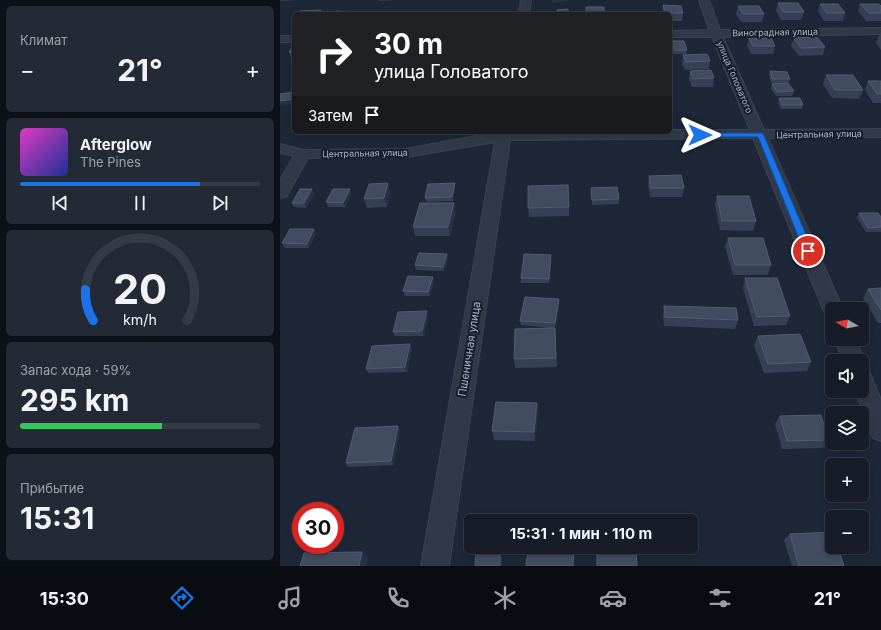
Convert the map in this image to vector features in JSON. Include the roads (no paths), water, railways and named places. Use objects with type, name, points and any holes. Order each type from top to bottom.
[{"type":"street","points":[[524,12],[526,0]]},
{"type":"street","name":"улица Головатого","points":[[704,0],[716,33],[829,302]]},
{"type":"street","name":"Виноградная улица","points":[[672,34],[881,31]]},
{"type":"street","points":[[280,39],[292,38]]},
{"type":"street","name":"Центральная улица","points":[[280,148],[303,154],[406,153],[503,134],[760,135],[881,132]]},
{"type":"street","name":"Пшеничная улица","points":[[435,566],[503,134]]},
{"type":"street","points":[[280,193],[303,154]]},
{"type":"street","points":[[869,398],[881,430]]}]
